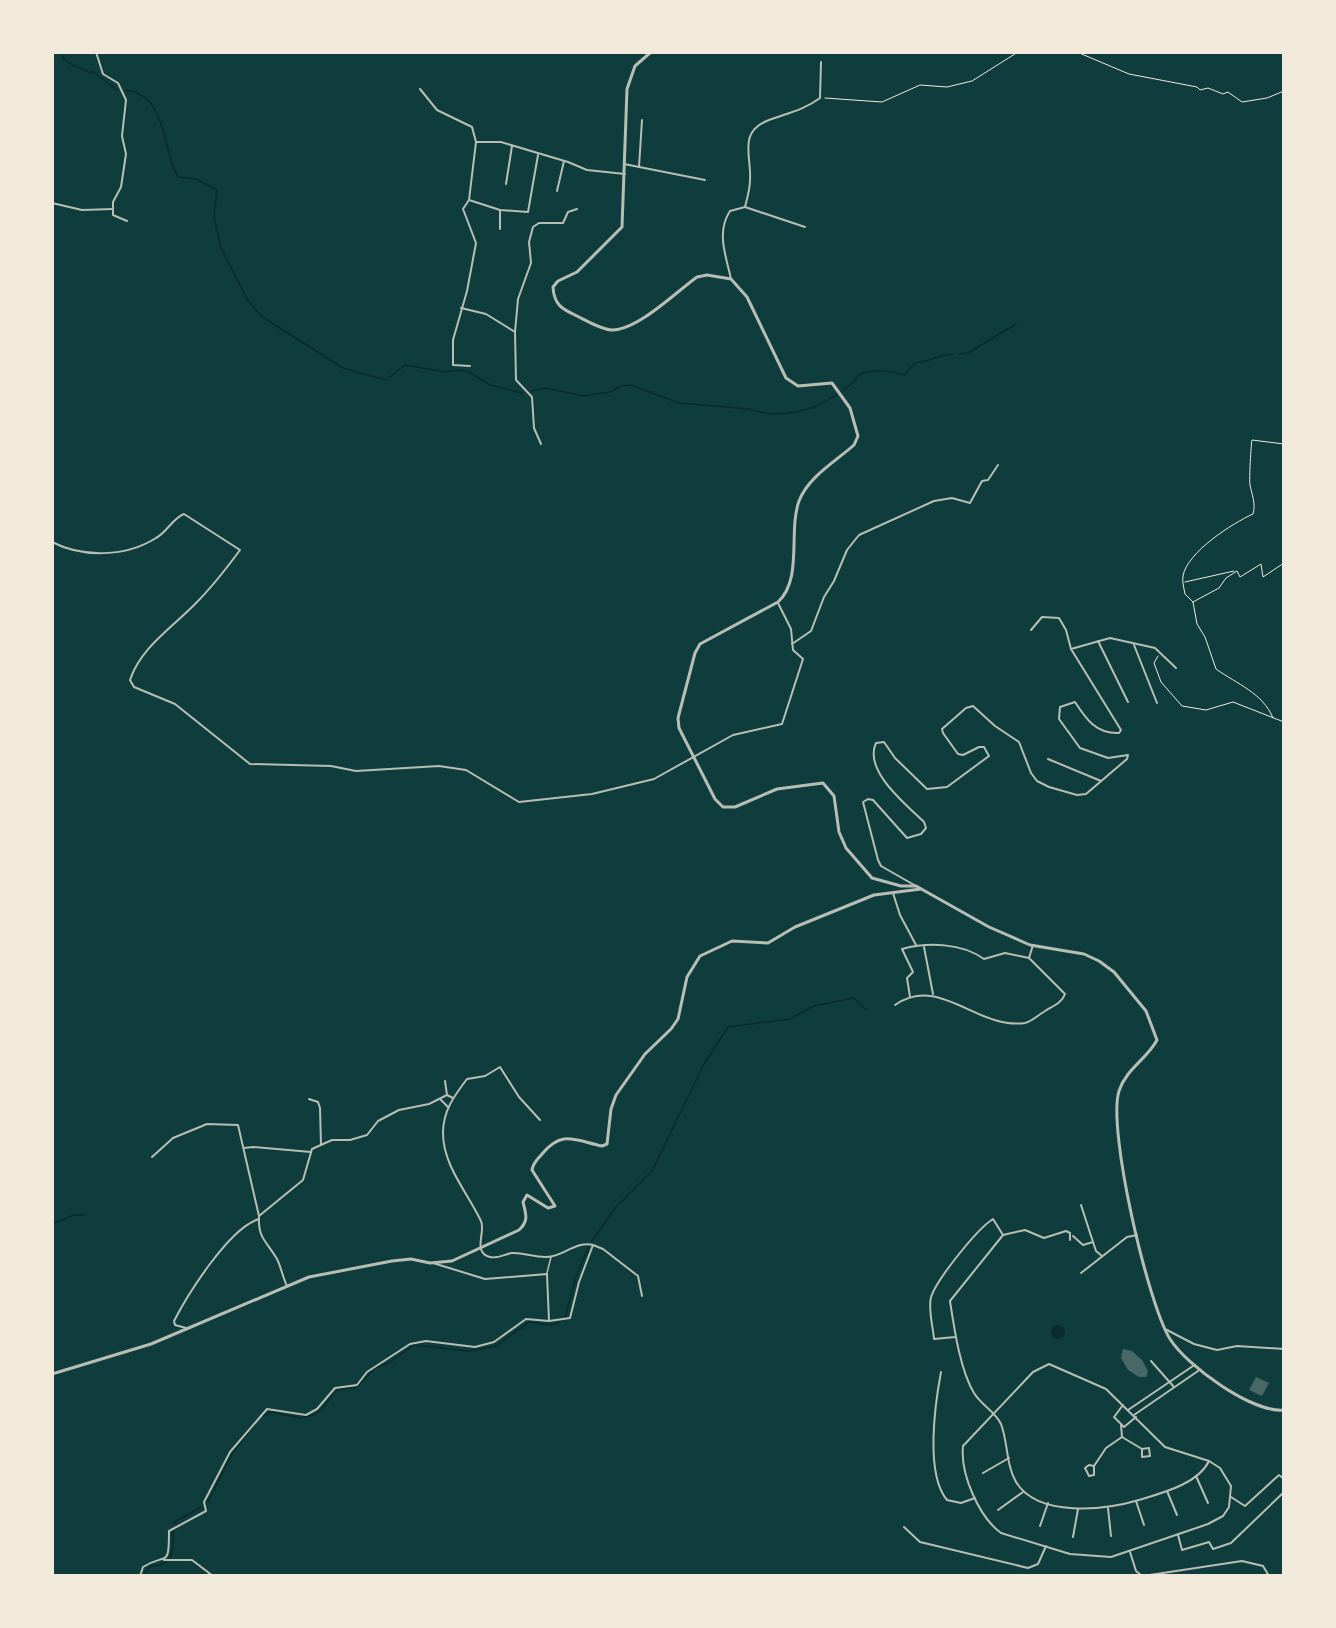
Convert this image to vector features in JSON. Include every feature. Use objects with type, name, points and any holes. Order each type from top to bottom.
[{"type":"street","points":[[96,52],[103,74],[118,83],[126,100],[122,136],[126,154],[122,187],[113,202],[113,215],[127,221]]},
{"type":"street","points":[[651,52],[635,66],[630,75],[625,102],[622,227],[577,272],[558,280],[553,287],[556,303],[562,309],[601,327],[622,329],[636,324],[697,277],[707,275],[731,279]]},
{"type":"street","points":[[745,207],[751,179],[746,154],[748,141],[757,128],[766,121],[806,108],[820,98],[821,62]]},
{"type":"street","points":[[420,89],[437,110],[472,127],[476,142],[468,200],[463,208],[476,243],[453,339],[453,365],[470,366]]},
{"type":"street","points":[[639,167],[642,120]]},
{"type":"street","points":[[476,142],[501,142],[587,170],[625,174]]},
{"type":"street","points":[[506,184],[512,146]]},
{"type":"street","points":[[468,200],[500,210],[528,212],[538,155]]},
{"type":"street","points":[[557,191],[564,161]]},
{"type":"street","points":[[624,164],[705,180]]},
{"type":"street","points":[[52,203],[82,210],[113,209]]},
{"type":"street","points":[[805,227],[745,207],[730,211],[724,220],[723,245],[731,279],[747,297],[786,378],[798,386],[832,383],[849,408],[858,436],[854,445],[806,488],[799,501],[793,532],[791,583],[786,595],[778,602],[700,644],[695,653],[678,718],[679,728],[715,799],[723,807],[735,807],[777,789],[823,783],[834,796],[839,832],[846,848],[862,869],[882,882],[916,886]]},
{"type":"street","points":[[541,444],[534,428],[532,397],[516,380],[515,332],[518,299],[531,263],[530,242],[533,227],[539,223],[563,223],[568,212],[577,209]]},
{"type":"street","points":[[500,210],[500,229]]},
{"type":"street","points":[[461,309],[486,314],[515,332]]},
{"type":"street","points":[[792,644],[811,632],[824,597],[834,581],[847,550],[859,535],[934,501],[951,498],[970,503],[982,481],[988,480],[998,465]]},
{"type":"street","points":[[52,542],[68,550],[83,553],[135,548],[157,538],[178,516],[184,514],[240,550],[195,604],[150,648],[133,670],[130,680],[134,687],[175,704],[250,764],[331,766],[356,771],[439,766],[466,770],[519,802],[592,794],[654,779],[733,735],[782,724],[803,659],[793,650],[791,629],[778,602]]},
{"type":"street","points":[[1031,630],[1042,617],[1059,618],[1066,630],[1071,649],[1120,730],[1119,733],[1113,733],[1091,725],[1075,702],[1060,707],[1059,719],[1080,748],[1108,758],[1128,755],[1127,759],[1086,794],[1077,795],[1037,781],[1031,773],[1019,742],[995,726],[973,706],[966,708],[942,729],[943,733],[958,754],[963,755],[984,747],[989,756],[947,787],[927,789],[894,758],[884,742],[879,741],[874,748],[882,779],[924,822],[926,828],[921,834],[907,838],[873,800],[868,799],[863,802],[881,866],[989,927],[1033,945],[1084,954],[1099,961],[1126,986],[1146,1011],[1156,1032],[1157,1040],[1153,1049],[1135,1065],[1119,1090],[1117,1105],[1122,1158],[1151,1293],[1170,1339],[1198,1371],[1249,1400],[1284,1410]]},
{"type":"street","points":[[1071,649],[1110,638],[1160,651],[1176,668]]},
{"type":"street","points":[[1097,640],[1128,702]]},
{"type":"street","points":[[1133,643],[1157,703]]},
{"type":"street","points":[[1048,759],[1101,781]]},
{"type":"street","points":[[430,1263],[464,1258],[525,1225],[527,1217],[523,1202],[527,1195],[548,1208],[555,1206],[532,1170],[533,1164],[552,1143],[564,1138],[602,1146],[607,1144],[611,1109],[616,1095],[645,1054],[678,1019],[687,977],[699,956],[732,940],[768,943],[809,921],[874,896],[921,889]]},
{"type":"street","points":[[893,893],[900,915],[916,945]]},
{"type":"street","points":[[895,1005],[905,998],[911,998],[933,994],[956,1001],[984,1018],[1023,1023],[1032,1021],[1061,1002],[1065,994],[1029,958],[1005,953],[984,958],[971,949],[943,945],[924,947],[916,945],[903,949],[914,972],[907,978],[911,998]]},
{"type":"street","points":[[1029,958],[1033,945]]},
{"type":"street","points":[[924,947],[933,994]]},
{"type":"street","points":[[540,1120],[519,1097],[500,1068],[485,1076],[467,1079],[448,1107],[444,1119],[444,1144],[454,1175],[469,1195],[483,1224],[480,1248],[485,1255],[492,1258],[514,1253],[551,1257],[577,1246],[593,1245],[603,1249],[638,1276],[642,1296]]},
{"type":"street","points":[[446,1081],[447,1095]]},
{"type":"street","points":[[447,1095],[453,1098]]},
{"type":"street","points":[[188,1329],[175,1324],[174,1321],[188,1294],[221,1251],[248,1224],[303,1180],[311,1152],[332,1140],[350,1140],[367,1135],[378,1121],[399,1110],[447,1095]]},
{"type":"street","points":[[440,1099],[448,1107]]},
{"type":"street","points":[[309,1100],[318,1102],[320,1108],[321,1145]]},
{"type":"street","points":[[152,1157],[173,1138],[207,1124],[238,1125],[262,1240],[277,1259],[287,1286]]},
{"type":"street","points":[[244,1149],[253,1147],[311,1152]]},
{"type":"street","points":[[1081,1205],[1096,1251],[1102,1256]]},
{"type":"street","points":[[955,1337],[934,1339],[930,1299],[935,1287],[988,1222],[993,1219],[1002,1235]]},
{"type":"street","points":[[1070,1240],[1070,1233],[1066,1231],[1044,1238],[1024,1230],[1002,1235],[951,1296],[955,1337],[974,1394],[1001,1424],[1015,1480],[1023,1492],[1034,1499],[1078,1509],[1108,1508],[1167,1491],[1204,1471],[1209,1461]]},
{"type":"street","points":[[1081,1273],[1127,1237],[1137,1235]]},
{"type":"street","points":[[1073,1236],[1083,1245],[1093,1242]]},
{"type":"street","points":[[164,1560],[169,1555],[169,1531],[206,1512],[204,1502],[230,1452],[267,1409],[278,1409],[298,1415],[312,1413],[336,1388],[357,1385],[367,1372],[418,1342],[475,1347],[494,1342],[526,1319],[549,1321],[570,1318],[579,1282],[593,1245]]},
{"type":"street","points":[[549,1321],[547,1274],[551,1257]]},
{"type":"street","points":[[52,1374],[93,1363],[188,1329],[287,1286],[344,1269],[411,1259],[485,1280],[547,1274]]},
{"type":"street","points":[[1165,1329],[1194,1344],[1217,1350],[1237,1346],[1284,1349]]},
{"type":"street","points":[[1151,1361],[1174,1387]]},
{"type":"street","points":[[1049,1364],[1106,1389],[1165,1447],[1209,1461],[1227,1476],[1231,1497],[1223,1516],[1111,1557],[1094,1558],[1001,1533],[986,1519],[975,1498],[964,1465],[963,1446],[994,1414],[1033,1372],[1049,1364]]},
{"type":"street","points":[[1128,1410],[1193,1366]]},
{"type":"street","points":[[1121,1425],[1124,1427],[1135,1416],[1198,1371]]},
{"type":"street","points":[[941,1372],[934,1420],[934,1455],[937,1472],[947,1500],[961,1503],[975,1498]]},
{"type":"street","points":[[1122,1437],[1121,1425],[1114,1417],[1123,1405]]},
{"type":"street","points":[[1122,1437],[1142,1449]]},
{"type":"street","points":[[1094,1466],[1106,1448],[1122,1437]]},
{"type":"street","points":[[983,1473],[1009,1458]]},
{"type":"street","points":[[1231,1497],[1245,1506],[1279,1475],[1284,1479]]},
{"type":"street","points":[[1196,1476],[1208,1503]]},
{"type":"street","points":[[1167,1491],[1177,1515]]},
{"type":"street","points":[[998,1510],[1023,1492]]},
{"type":"street","points":[[1177,1534],[1182,1550],[1209,1542],[1212,1549],[1231,1543],[1284,1492]]},
{"type":"street","points":[[1136,1501],[1144,1525]]},
{"type":"street","points":[[1040,1526],[1048,1503]]},
{"type":"street","points":[[1108,1508],[1111,1536]]},
{"type":"street","points":[[1073,1537],[1078,1509]]},
{"type":"street","points":[[904,1527],[920,1542],[1028,1568],[1038,1564],[1046,1546]]},
{"type":"street","points":[[1129,1551],[1136,1571],[1142,1575],[1252,1562],[1263,1566],[1269,1575]]},
{"type":"street","points":[[140,1575],[143,1567],[164,1560],[192,1560],[213,1575]]},
{"type":"street","points":[[1189,1570],[1190,1575]]},
{"type":"path","points":[[820,98],[882,102],[920,85],[947,87],[972,81],[1018,52]]},
{"type":"path","points":[[1077,52],[1129,74],[1200,90],[1208,88],[1223,94],[1228,92],[1242,102],[1267,98],[1283,92],[1284,77]]},
{"type":"path","points":[[1273,718],[1268,706],[1249,688],[1216,669],[1205,637],[1197,624],[1193,602],[1185,594],[1183,583],[1187,565],[1212,540],[1236,522],[1253,514],[1255,508],[1249,482],[1252,440],[1284,444]]},
{"type":"path","points":[[1237,571],[1240,577],[1261,564],[1263,576],[1284,563]]},
{"type":"path","points":[[1183,583],[1237,571]]},
{"type":"path","points":[[1193,602],[1219,588],[1226,578],[1237,571]]},
{"type":"path","points":[[1160,651],[1154,663],[1161,682],[1182,706],[1206,710],[1233,702],[1284,722]]},
{"type":"water","points":[[1055,1325],[1061,1325],[1065,1332],[1061,1339],[1055,1339],[1051,1335],[1051,1329]]},
{"type":"building","points":[[1123,1349],[1132,1351],[1142,1360],[1148,1371],[1146,1377],[1139,1377],[1128,1370],[1121,1358]]},
{"type":"building","points":[[1256,1377],[1269,1383],[1262,1396],[1249,1390]]},
{"type":"waterway","points":[[64,52],[63,58],[66,61],[90,73],[92,71],[117,90]]},
{"type":"waterway","points":[[126,90],[140,94],[150,102],[157,113],[178,177],[196,179],[217,190],[214,217],[221,248],[247,299],[261,316],[343,368],[386,380],[405,365],[446,372],[458,370],[469,372],[490,385],[522,393]]},
{"type":"waterway","points":[[959,354],[968,353],[1016,324]]},
{"type":"waterway","points":[[843,390],[853,383],[858,375],[881,371],[904,375],[915,363],[952,354]]},
{"type":"waterway","points":[[531,391],[545,388],[584,396],[610,392],[621,386],[631,385],[679,403],[771,413],[806,409],[837,394]]},
{"type":"waterway","points":[[592,1241],[616,1207],[652,1171],[704,1064],[728,1027],[790,1019],[814,1006],[854,998],[866,1010]]},
{"type":"waterway","points":[[52,1224],[74,1215],[85,1215]]},
{"type":"waterway","points":[[565,1318],[576,1277],[588,1248]]},
{"type":"waterway","points":[[263,1416],[272,1412],[299,1418],[314,1415],[339,1389],[356,1388],[375,1368],[389,1363],[414,1345],[469,1351],[496,1346],[529,1322],[551,1325],[559,1323]]},
{"type":"waterway","points":[[208,1502],[233,1452],[255,1424]]},
{"type":"waterway","points":[[173,1523],[201,1507]]},
{"type":"waterway","points":[[144,1576],[149,1567],[158,1566],[171,1556],[173,1531]]}]
